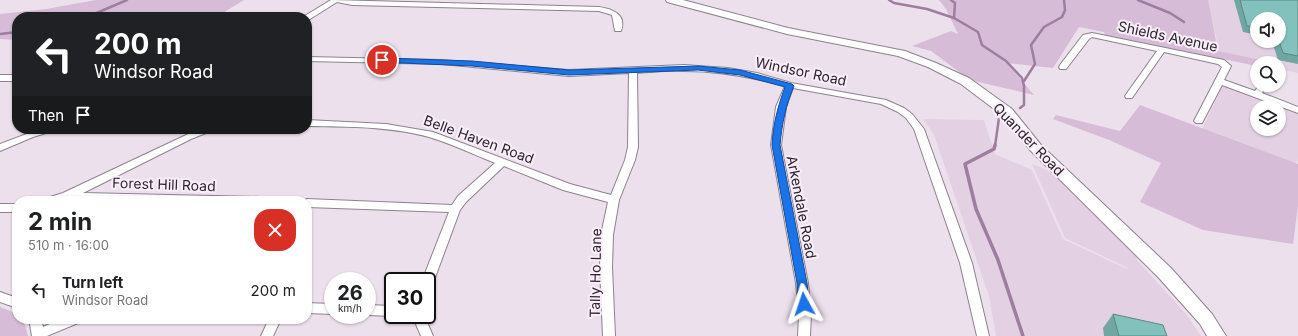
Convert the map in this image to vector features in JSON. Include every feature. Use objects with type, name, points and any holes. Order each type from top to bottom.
[{"type":"street","points":[[312,14],[336,0],[352,3],[599,9],[610,11],[617,16],[619,19],[618,30]]},
{"type":"street","name":"Quander Road","points":[[672,0],[787,31],[882,48],[932,65],[965,81],[1007,112],[1036,148],[1165,273],[1206,319],[1217,336]]},
{"type":"street","name":"Shields Avenue","points":[[1063,67],[1086,37],[1098,36],[1221,62],[1227,66],[1220,81]]},
{"type":"street","points":[[1129,96],[1162,49]]},
{"type":"street","name":"Windsor Road","points":[[312,59],[457,63],[569,73],[684,68],[712,69],[740,73],[790,86],[883,102],[900,110],[915,122],[919,128],[966,262],[982,336]]},
{"type":"street","name":"Tally Ho Lane","points":[[609,336],[606,267],[607,235],[614,200],[630,160],[633,147],[633,71]]},
{"type":"street","points":[[0,78],[12,78]]},
{"type":"street","points":[[1199,121],[1220,81],[1298,110]]},
{"type":"street","name":"Arkendale Road","points":[[790,86],[782,107],[777,127],[776,145],[802,283],[805,315],[804,336]]},
{"type":"street","name":"Belle Haven Road","points":[[312,123],[378,125],[413,129],[433,135],[567,187],[614,200]]},
{"type":"street","points":[[0,148],[33,134]]},
{"type":"street","points":[[67,196],[196,134]]},
{"type":"street","points":[[431,272],[455,209],[462,199],[502,162]]},
{"type":"street","points":[[312,202],[440,207],[455,209]]},
{"type":"street","points":[[0,208],[12,208]]},
{"type":"street","points":[[0,297],[12,301]]},
{"type":"street","points":[[312,308],[324,309]]},
{"type":"street","points":[[36,324],[38,335],[63,324]]},
{"type":"street","points":[[267,336],[273,324]]},
{"type":"street","points":[[422,324],[427,336]]},
{"type":"shaded area","points":[[96,0],[244,0],[224,12],[18,12],[46,9]]},
{"type":"shaded area","points":[[939,0],[1208,0],[1218,51],[1250,58],[1250,65],[1105,35],[1104,32],[1079,27],[1053,68],[1007,63],[1034,95],[970,80],[931,51],[912,46],[951,31],[958,34],[946,9]]},
{"type":"shaded area","points":[[1207,0],[1298,0],[1298,73],[1286,70],[1286,56],[1250,56],[1250,62],[1221,58]]},
{"type":"shaded area","points":[[12,13],[12,40],[0,39],[0,14]]},
{"type":"shaded area","points":[[1223,85],[1262,100],[1250,100],[1250,136],[1286,136],[1286,109],[1298,114],[1298,159],[1296,164],[1202,129]]},
{"type":"shaded area","points":[[1140,105],[1298,164],[1298,206],[1293,244],[1203,230],[1140,202],[1161,163],[1109,140],[1053,119],[1056,115],[1120,131]]},
{"type":"shaded area","points":[[923,119],[984,120],[995,154],[1032,170],[1063,239],[1127,269],[1128,268],[1065,238],[1032,164],[1049,171],[1138,258],[1136,259],[1187,315],[1201,336],[996,336],[989,296],[934,135]]},
{"type":"shaded area","points":[[0,307],[12,312],[12,324],[25,324],[28,336],[0,336]]},
{"type":"building","points":[[1240,0],[1298,0],[1298,56],[1283,53],[1281,48],[1286,48],[1286,12],[1250,12],[1250,26],[1247,26]]},
{"type":"building","points":[[1113,314],[1163,325],[1167,336],[1119,336]]},
{"type":"waterway","points":[[99,12],[127,0]]},
{"type":"waterway","points":[[889,0],[894,3],[927,9],[954,18]]},
{"type":"waterway","points":[[951,0],[955,3],[954,18]]},
{"type":"waterway","points":[[1024,81],[1035,64],[1031,45],[1044,27],[1062,17],[1065,10],[1064,0]]},
{"type":"waterway","points":[[1138,0],[1170,13],[1184,22]]},
{"type":"waterway","points":[[954,18],[978,32],[982,45],[1006,61],[1022,78],[1024,86],[1024,105],[1020,108]]},
{"type":"waterway","points":[[0,34],[12,33]]},
{"type":"waterway","points":[[995,146],[999,118]]},
{"type":"waterway","points":[[995,145],[994,149],[965,164],[976,209],[998,260],[1023,336]]},
{"type":"route","points":[[382,60],[472,64],[569,73],[698,68],[757,76],[790,86],[782,107],[777,127],[776,145],[802,283],[804,304]]}]
